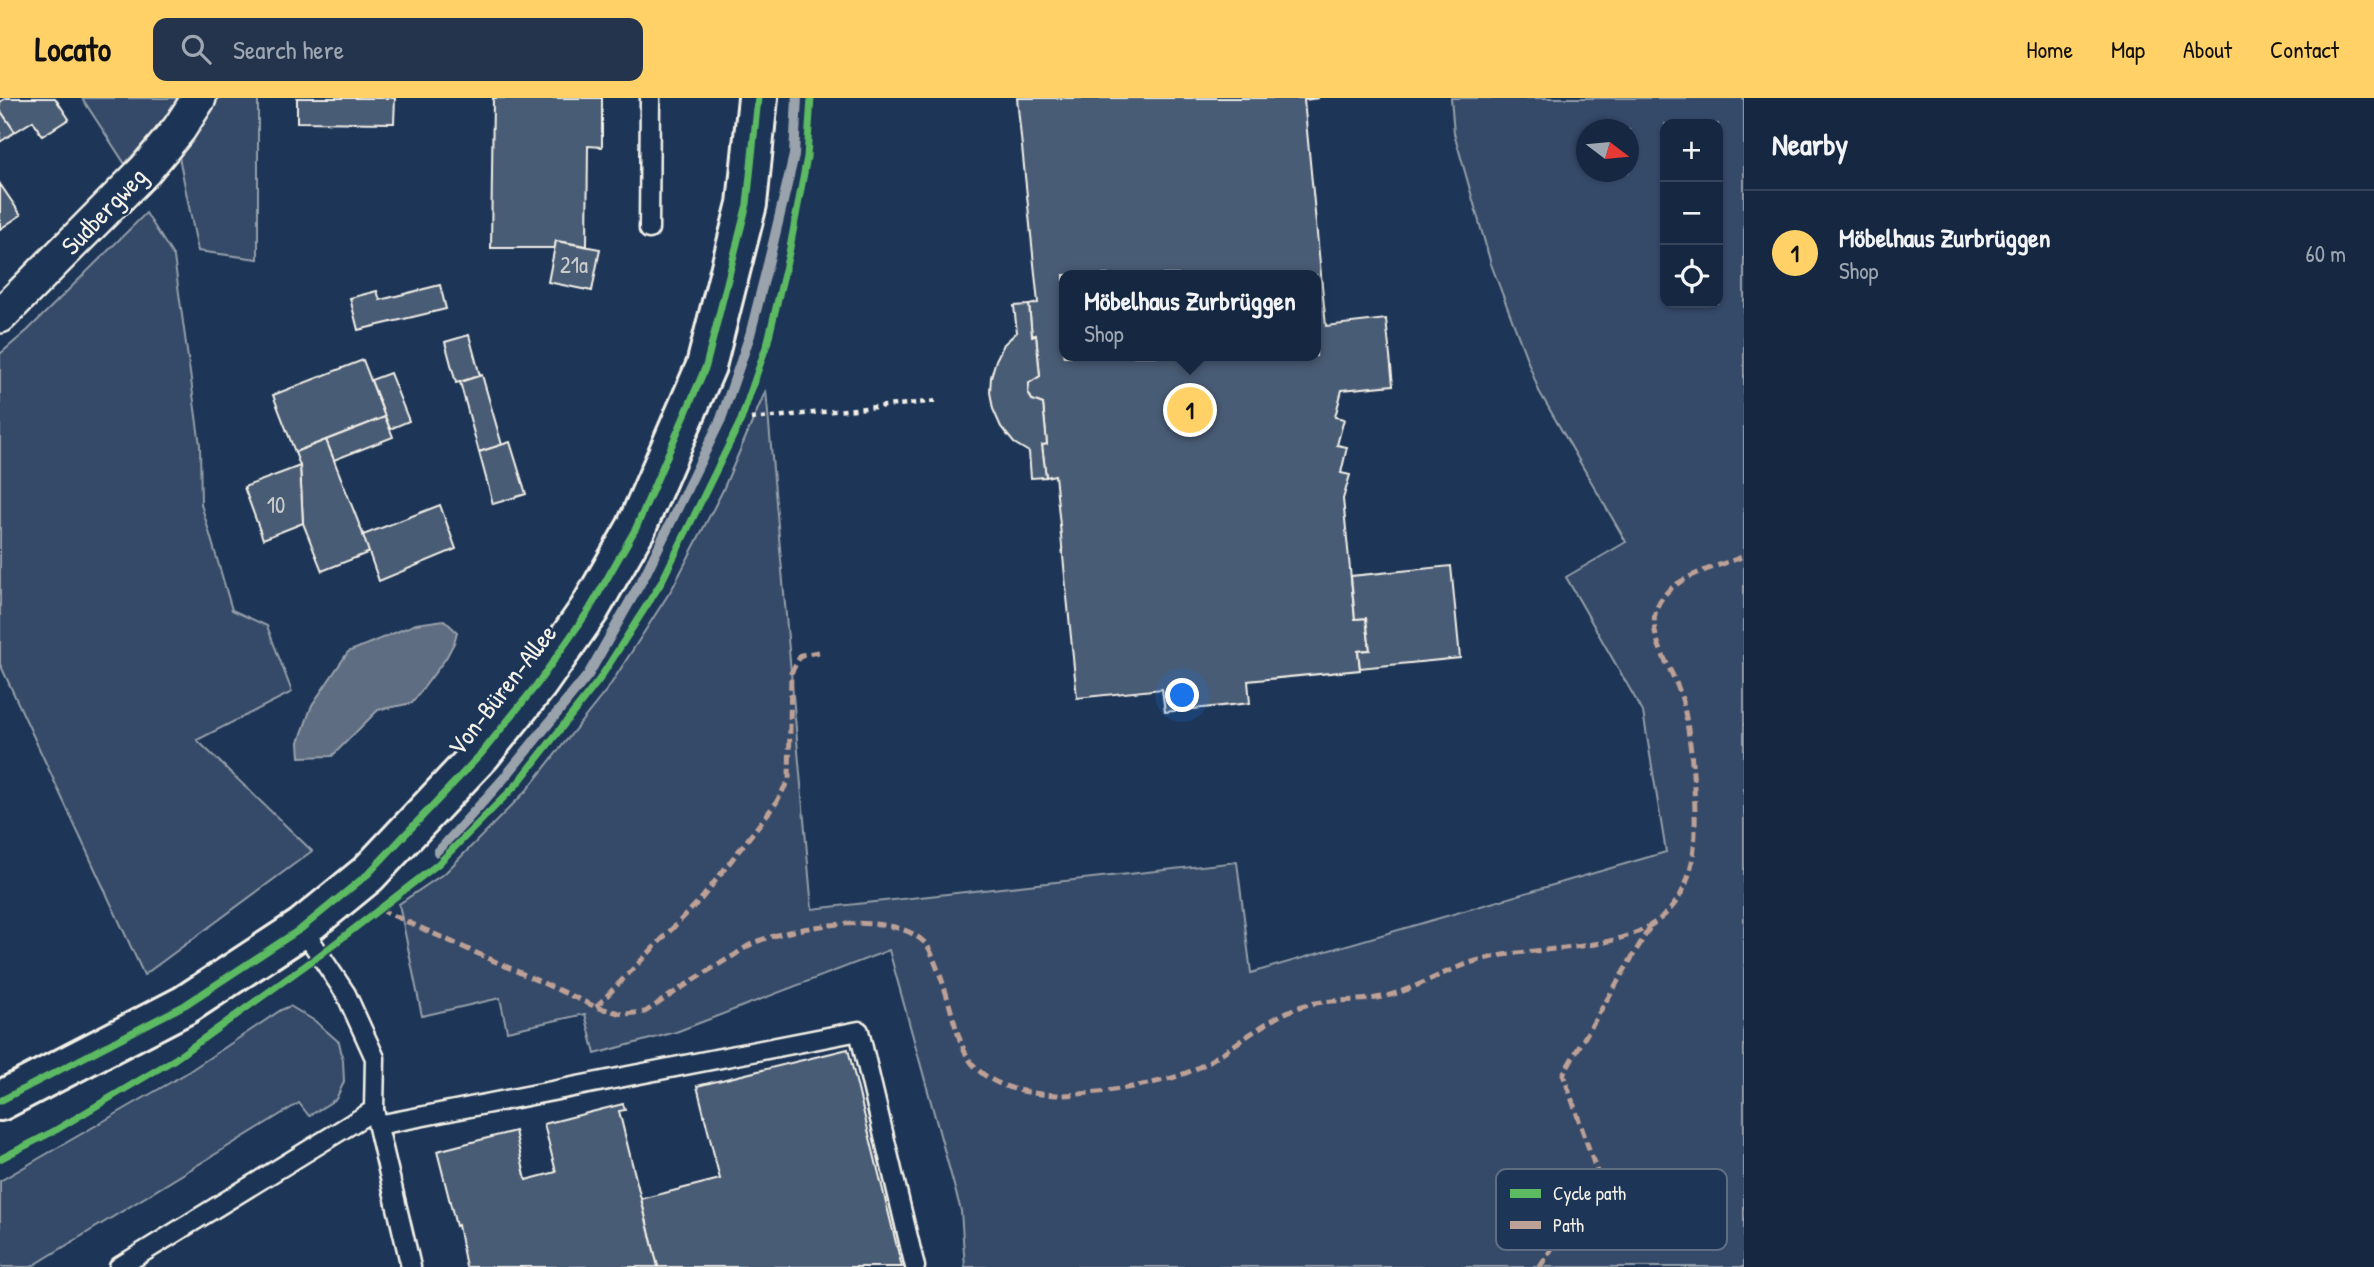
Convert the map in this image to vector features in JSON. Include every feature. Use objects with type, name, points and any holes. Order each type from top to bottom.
[{"type":"street","name":"Sudbergweg","points":[[0,316],[145,170],[179,129],[199,98]]},
{"type":"street","name":"Von-Büren-Allee","points":[[0,1101],[184,1005],[302,928],[368,874],[481,754],[538,683],[589,610],[636,528],[706,366],[747,204],[758,98]]},
{"type":"lane","points":[[649,229],[650,98]]},
{"type":"lane","points":[[302,928],[346,994],[375,1058],[376,1118],[411,1267]]},
{"type":"lane","points":[[119,1267],[376,1118],[859,1031],[915,1267]]},
{"type":"path","points":[[741,420],[938,401]]},
{"type":"shaded area","points":[[82,98],[179,98],[166,118],[125,164]]},
{"type":"shaded area","points":[[217,98],[258,98],[258,259],[198,251],[179,157]]},
{"type":"shaded area","points":[[1451,98],[1744,98],[1744,1267],[965,1267],[961,1211],[889,950],[676,1032],[595,1054],[585,1014],[507,1031],[500,998],[422,1016],[399,904],[446,872],[526,791],[609,687],[673,587],[722,492],[766,390],[812,909],[1237,862],[1251,973],[1666,852],[1643,712],[1566,577],[1626,542],[1539,391],[1491,264],[1454,133]]},
{"type":"shaded area","points":[[146,213],[174,257],[200,445],[201,504],[232,610],[267,626],[292,692],[197,740],[312,851],[144,975],[0,664],[0,354],[28,330]]},
{"type":"shaded area","points":[[444,620],[457,632],[454,643],[412,703],[378,710],[332,756],[300,757],[299,742],[312,705],[348,652],[416,624]]},
{"type":"shaded area","points":[[290,1006],[315,1021],[339,1042],[344,1082],[336,1099],[309,1116],[299,1103],[31,1267],[0,1267],[0,1181],[185,1074]]},
{"type":"building","points":[[6,98],[55,98],[69,119],[42,136],[33,121],[15,132],[0,110],[0,102]]},
{"type":"building","points":[[297,98],[395,98],[394,123],[297,122]]},
{"type":"building","points":[[493,98],[602,98],[602,147],[588,146],[587,246],[556,241],[555,248],[491,248]]},
{"type":"building","points":[[1017,98],[1319,98],[1304,100],[1321,270],[1059,270],[1059,361],[1321,361],[1321,275],[1326,326],[1386,319],[1393,385],[1342,390],[1335,417],[1344,419],[1337,445],[1347,447],[1341,473],[1350,475],[1343,499],[1355,619],[1366,618],[1370,650],[1358,651],[1360,670],[1248,681],[1250,703],[1165,712],[1162,689],[1077,698],[1055,475],[1046,477],[1042,445],[1047,444],[1043,404],[1032,400],[1028,392],[1029,383],[1040,376],[1036,335],[1032,336],[1029,305],[1038,303]]},
{"type":"building","points":[[0,110],[15,132],[0,142]]},
{"type":"building","points":[[0,184],[21,215],[0,229]]},
{"type":"building","points":[[556,241],[600,249],[592,291],[548,282]]},
{"type":"building","points":[[440,285],[446,309],[358,330],[350,298],[377,291],[380,300]]},
{"type":"building","points":[[1029,305],[1032,336],[1036,335],[1040,376],[1029,383],[1028,393],[1032,400],[1043,404],[1047,444],[1042,445],[1046,477],[1031,478],[1029,452],[1014,443],[1001,427],[993,409],[990,392],[996,360],[1004,344],[1017,332],[1014,306]]},
{"type":"building","points":[[469,335],[480,376],[456,383],[445,342]]},
{"type":"building","points":[[363,360],[385,417],[295,452],[273,395]]},
{"type":"building","points":[[390,373],[409,421],[390,429],[371,380]]},
{"type":"building","points":[[482,375],[502,445],[479,452],[460,382]]},
{"type":"building","points":[[385,417],[393,437],[334,460],[326,440]]},
{"type":"building","points":[[326,440],[370,552],[322,571],[303,523],[300,466],[295,452]]},
{"type":"building","points":[[510,442],[526,494],[493,504],[479,452]]},
{"type":"building","points":[[300,466],[303,523],[263,539],[244,487]]},
{"type":"building","points":[[440,505],[456,549],[379,581],[363,535]]},
{"type":"building","points":[[1451,566],[1460,658],[1360,668],[1358,651],[1370,650],[1366,618],[1355,619],[1351,576]]},
{"type":"building","points":[[848,1049],[902,1267],[658,1267],[641,1199],[720,1179],[697,1086]]},
{"type":"building","points":[[623,1104],[625,1110],[619,1111],[658,1267],[466,1267],[458,1225],[456,1226],[437,1151],[515,1131],[526,1180],[556,1172],[544,1124]]},
{"type":"waterway","points":[[438,852],[505,777],[588,675],[645,575],[721,419],[750,335],[794,155],[797,98]]},
{"type":"marked path","points":[[379,909],[596,1007],[623,1014],[645,1012],[761,940],[821,926],[890,926],[909,932],[929,948],[966,1054],[973,1065],[994,1081],[1031,1093],[1057,1095],[1106,1091],[1162,1081],[1205,1064],[1296,1008],[1319,1002],[1382,997],[1480,960],[1612,940],[1653,924],[1670,910],[1689,874],[1693,854],[1694,787],[1682,699],[1657,638],[1655,613],[1660,601],[1676,585],[1698,573],[1744,556]]},
{"type":"marked path","points":[[596,1007],[702,898],[776,803],[789,779],[791,673],[801,655],[819,652]]},
{"type":"marked path","points":[[1596,1169],[1563,1074],[1650,927]]},
{"type":"marked path","points":[[1540,1267],[1551,1250]]},
{"type":"cycle path","points":[[0,1101],[185,1005],[302,928],[368,874],[481,754],[538,683],[589,610],[636,528],[706,366],[747,204],[758,98]]},
{"type":"cycle path","points":[[0,1159],[56,1130],[175,1059],[320,955],[438,864],[518,783],[599,680],[661,583],[741,420],[768,341],[789,253],[807,157],[811,98]]},
{"type":"place","name":"Möbelhaus Zurbrüggen","points":[[1190,410]]}]
